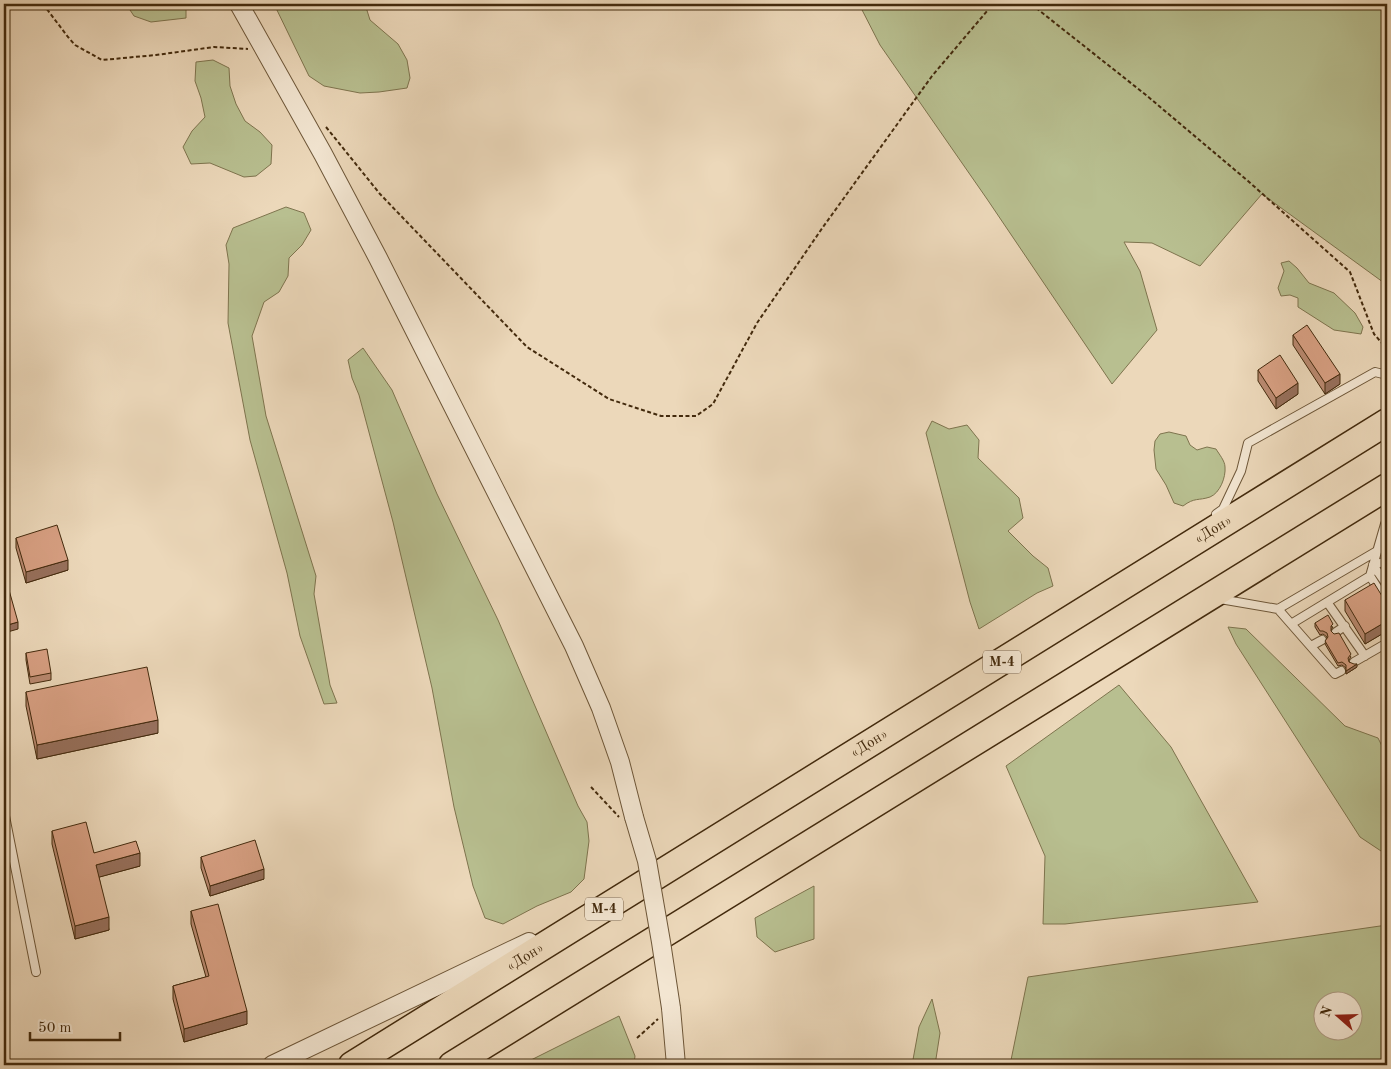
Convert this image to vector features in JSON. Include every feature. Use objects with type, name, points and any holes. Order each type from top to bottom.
[{"type":"highway","name":"«Дон»","points":[[352,1065],[1154,563],[1387,422]]},
{"type":"highway","points":[[452,1065],[1387,487]]},
{"type":"street","points":[[239,4],[323,154],[378,258],[574,646],[600,708],[620,762],[647,861],[671,1008],[676,1065]]},
{"type":"street","points":[[272,1065],[620,899]]},
{"type":"lane","points":[[1208,519],[1223,510],[1241,471],[1248,443],[1376,372],[1387,375]]},
{"type":"lane","points":[[1291,624],[1370,576],[1387,520]]},
{"type":"lane","points":[[1278,609],[1377,551],[1387,541]]},
{"type":"lane","points":[[1373,565],[1387,561]]},
{"type":"lane","points":[[1373,565],[1387,585]]},
{"type":"lane","points":[[1370,576],[1387,603]]},
{"type":"lane","points":[[1118,653],[1137,648],[1218,599],[1278,609],[1335,674],[1341,670]]},
{"type":"lane","points":[[1327,602],[1365,656]]},
{"type":"lane","points":[[1336,632],[1345,626]]},
{"type":"lane","points":[[1311,646],[1322,640]]},
{"type":"lane","points":[[1354,662],[1387,643]]},
{"type":"lane","points":[[4,811],[36,972]]},
{"type":"path","points":[[43,4],[75,45],[102,60],[214,47],[264,50]]},
{"type":"path","points":[[325,126],[380,194],[527,347],[610,399],[661,416],[696,416],[713,404],[757,322],[926,84],[993,4]]},
{"type":"path","points":[[1032,4],[1248,181],[1350,272],[1374,334],[1387,349]]},
{"type":"path","points":[[591,787],[624,823],[634,817]]},
{"type":"path","points":[[637,1038],[671,1008]]},
{"type":"green space","points":[[126,4],[186,4],[186,18],[151,22],[134,16]]},
{"type":"green space","points":[[274,4],[365,4],[370,20],[398,44],[407,60],[410,78],[407,88],[360,93],[324,86],[309,76]]},
{"type":"green space","points":[[859,4],[1387,4],[1387,285],[1262,194],[1200,266],[1152,243],[1124,242],[1140,271],[1157,330],[1112,384],[880,45]]},
{"type":"green space","points":[[213,60],[229,68],[230,86],[236,104],[245,121],[260,132],[272,145],[271,164],[256,176],[244,177],[210,163],[191,164],[183,147],[192,131],[205,117],[195,81],[196,62]]},
{"type":"green space","points":[[286,207],[304,213],[311,230],[302,245],[289,258],[288,276],[279,292],[264,302],[252,336],[266,416],[316,576],[314,594],[330,685],[337,703],[324,704],[300,636],[287,573],[250,440],[228,323],[229,264],[226,245],[233,228]]},
{"type":"green space","points":[[1289,261],[1309,283],[1334,293],[1355,313],[1363,327],[1361,334],[1334,330],[1298,307],[1298,298],[1290,295],[1281,296],[1278,288],[1284,271],[1281,263]]},
{"type":"green space","points":[[363,348],[392,390],[437,494],[498,620],[578,806],[587,822],[589,841],[584,879],[571,892],[537,906],[503,924],[485,918],[473,886],[454,807],[432,688],[393,522],[348,360]]},
{"type":"green space","points":[[932,421],[949,429],[967,425],[979,440],[978,458],[1019,498],[1023,518],[1008,531],[1048,568],[1053,586],[1037,593],[979,629],[970,602],[926,433]]},
{"type":"green space","points":[[1169,432],[1186,436],[1190,445],[1197,450],[1207,447],[1216,449],[1224,462],[1225,471],[1222,484],[1214,495],[1194,500],[1183,506],[1174,503],[1156,469],[1154,450],[1155,441],[1160,434]]},
{"type":"green space","points":[[1228,627],[1246,629],[1345,726],[1378,738],[1383,748],[1387,751],[1387,855],[1360,837],[1236,644]]},
{"type":"green space","points":[[1119,685],[1171,747],[1258,902],[1065,924],[1043,924],[1045,856],[1006,766]]},
{"type":"green space","points":[[814,886],[814,939],[775,952],[757,937],[755,918]]},
{"type":"green space","points":[[1387,925],[1387,1065],[1010,1065],[1028,977]]},
{"type":"green space","points":[[932,999],[940,1033],[935,1065],[912,1065],[919,1027]]},
{"type":"green space","points":[[619,1016],[635,1056],[634,1065],[521,1065]]},
{"type":"building","points":[[1307,325],[1340,374],[1325,383],[1293,335]]},
{"type":"building","points":[[1280,355],[1298,383],[1276,398],[1258,370]]},
{"type":"building","points":[[57,525],[68,560],[26,572],[16,538]]},
{"type":"building","points":[[1374,583],[1382,596],[1387,599],[1387,621],[1365,634],[1345,600]]},
{"type":"building","points":[[9,590],[18,622],[4,626],[4,592]]},
{"type":"building","points":[[1328,615],[1333,624],[1331,631],[1334,634],[1339,633],[1351,654],[1348,658],[1349,662],[1357,664],[1346,671],[1346,665],[1342,662],[1338,663],[1325,641],[1328,637],[1327,633],[1320,631],[1315,623]]},
{"type":"building","points":[[47,649],[51,673],[30,677],[26,653]]},
{"type":"building","points":[[147,667],[158,720],[37,745],[26,692]]},
{"type":"building","points":[[86,822],[94,853],[136,841],[140,853],[96,865],[109,917],[75,926],[52,831]]},
{"type":"building","points":[[255,840],[264,869],[210,886],[201,857]]},
{"type":"building","points":[[218,904],[247,1011],[184,1029],[173,986],[209,976],[191,911]]}]
